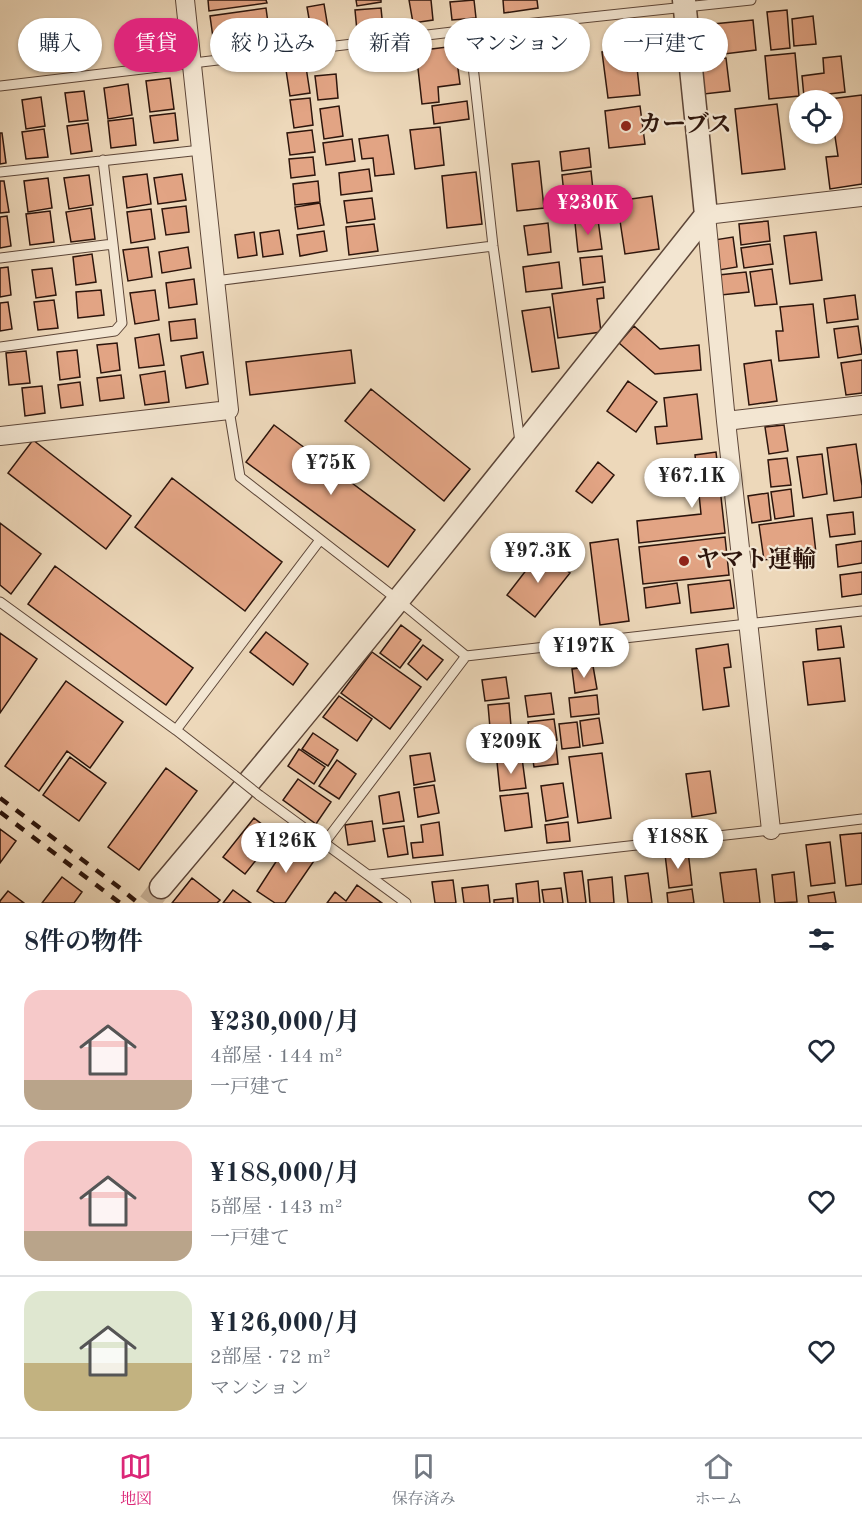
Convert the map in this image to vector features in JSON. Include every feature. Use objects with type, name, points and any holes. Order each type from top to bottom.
[{"type":"street","points":[[185,0],[187,18]]},
{"type":"street","points":[[684,4],[726,421],[771,830]]},
{"type":"street","points":[[0,436],[229,410],[193,72]]},
{"type":"street","points":[[161,887],[398,600],[706,216],[862,197]]},
{"type":"street","points":[[726,421],[862,405]]},
{"type":"lane","points":[[568,18],[684,4],[752,0]]},
{"type":"lane","points":[[198,62],[444,33]]},
{"type":"lane","points":[[0,86],[117,72]]},
{"type":"lane","points":[[474,72],[521,448]]},
{"type":"lane","points":[[0,172],[201,150]]},
{"type":"lane","points":[[0,348],[116,331],[122,323],[103,160]]},
{"type":"lane","points":[[0,258],[113,244]]},
{"type":"lane","points":[[215,281],[494,246]]},
{"type":"lane","points":[[229,410],[240,477],[466,656],[862,611]]},
{"type":"lane","points":[[176,730],[320,540]]},
{"type":"lane","points":[[0,602],[176,730],[259,795],[406,903]]},
{"type":"lane","points":[[325,842],[466,656]]},
{"type":"lane","points":[[369,875],[862,819]]},
{"type":"building","points":[[208,0],[266,0],[267,3],[209,11]]},
{"type":"building","points":[[356,0],[381,0],[381,2],[357,6]]},
{"type":"building","points":[[409,0],[431,0],[433,20],[432,18],[412,18]]},
{"type":"building","points":[[474,0],[476,18],[452,18],[450,2]]},
{"type":"building","points":[[503,0],[537,0],[538,8],[504,13]]},
{"type":"building","points":[[324,4],[326,18],[309,18],[307,7]]},
{"type":"building","points":[[266,8],[267,18],[210,18],[210,16]]},
{"type":"building","points":[[381,8],[382,18],[356,18],[355,10]]},
{"type":"building","points":[[787,10],[790,48],[771,50],[767,12]]},
{"type":"building","points":[[813,16],[816,44],[794,46],[792,19]]},
{"type":"building","points":[[753,20],[756,50],[728,54],[728,22]]},
{"type":"building","points":[[444,47],[444,72],[458,72],[460,84],[438,87],[439,102],[422,104],[418,72],[432,72],[432,49]]},
{"type":"building","points":[[795,53],[798,90],[789,90],[789,97],[769,99],[765,56]]},
{"type":"building","points":[[841,56],[845,92],[843,90],[803,90],[802,76],[824,73],[823,58]]},
{"type":"building","points":[[286,72],[307,72],[310,93],[290,96]]},
{"type":"building","points":[[605,72],[638,72],[640,95],[608,98]]},
{"type":"building","points":[[701,72],[728,72],[730,91],[704,94]]},
{"type":"building","points":[[336,74],[338,98],[318,100],[315,76]]},
{"type":"building","points":[[170,78],[174,109],[150,112],[146,81]]},
{"type":"building","points":[[128,84],[132,115],[108,119],[104,88]]},
{"type":"building","points":[[84,91],[88,120],[69,122],[65,93]]},
{"type":"building","points":[[862,95],[862,184],[830,189],[826,157],[838,156],[836,144],[843,144],[843,97]]},
{"type":"building","points":[[41,97],[45,126],[26,129],[22,100]]},
{"type":"building","points":[[310,98],[313,125],[294,128],[290,100]]},
{"type":"building","points":[[467,101],[469,119],[434,124],[432,106]]},
{"type":"building","points":[[777,104],[785,169],[742,174],[735,109]]},
{"type":"building","points":[[339,106],[343,136],[324,139],[320,109]]},
{"type":"building","points":[[640,106],[645,144],[609,148],[605,111]]},
{"type":"building","points":[[175,113],[178,140],[154,143],[150,116]]},
{"type":"building","points":[[133,118],[136,145],[111,148],[108,121]]},
{"type":"building","points":[[88,123],[92,151],[71,154],[67,126]]},
{"type":"building","points":[[440,127],[444,165],[415,169],[410,130]]},
{"type":"building","points":[[44,129],[48,157],[26,159],[22,132]]},
{"type":"building","points":[[312,130],[315,152],[290,155],[287,133]]},
{"type":"building","points":[[0,133],[2,133],[6,163],[0,164]]},
{"type":"building","points":[[388,135],[394,174],[375,176],[373,158],[362,159],[359,139]]},
{"type":"building","points":[[352,139],[355,161],[326,165],[323,143]]},
{"type":"building","points":[[589,148],[591,167],[562,171],[560,152]]},
{"type":"building","points":[[313,157],[315,175],[291,178],[289,159]]},
{"type":"building","points":[[539,161],[544,208],[517,211],[512,164]]},
{"type":"building","points":[[369,169],[372,191],[341,195],[339,173]]},
{"type":"building","points":[[591,171],[593,190],[564,194],[562,175]]},
{"type":"building","points":[[476,172],[482,224],[447,228],[442,176]]},
{"type":"building","points":[[147,174],[151,204],[127,208],[123,177]]},
{"type":"building","points":[[182,174],[186,200],[158,204],[154,178]]},
{"type":"building","points":[[89,175],[93,205],[69,209],[64,178]]},
{"type":"building","points":[[48,178],[52,208],[28,212],[24,181]]},
{"type":"building","points":[[0,181],[4,181],[9,212],[0,213]]},
{"type":"building","points":[[318,181],[320,202],[295,205],[293,184]]},
{"type":"building","points":[[594,196],[597,214],[568,218],[565,199]]},
{"type":"building","points":[[652,196],[659,249],[625,254],[617,201]]},
{"type":"building","points":[[372,198],[375,219],[347,223],[344,201]]},
{"type":"building","points":[[320,203],[324,225],[298,229],[295,207]]},
{"type":"building","points":[[186,206],[189,232],[166,235],[162,209]]},
{"type":"building","points":[[91,208],[95,239],[71,242],[66,212]]},
{"type":"building","points":[[151,209],[155,239],[131,243],[127,212]]},
{"type":"building","points":[[50,211],[54,242],[30,245],[26,214]]},
{"type":"building","points":[[7,216],[11,246],[0,248],[0,217]]},
{"type":"building","points":[[598,220],[602,249],[578,252],[575,223]]},
{"type":"building","points":[[768,221],[770,241],[741,245],[739,224]]},
{"type":"building","points":[[548,223],[551,252],[528,255],[524,226]]},
{"type":"building","points":[[374,224],[378,251],[349,255],[346,227]]},
{"type":"building","points":[[279,230],[283,254],[263,257],[260,233]]},
{"type":"building","points":[[324,231],[327,251],[300,256],[297,235]]},
{"type":"building","points":[[254,232],[257,255],[238,258],[235,235]]},
{"type":"building","points":[[816,232],[822,280],[790,284],[784,236]]},
{"type":"building","points":[[733,237],[737,267],[719,270],[714,240]]},
{"type":"building","points":[[770,244],[773,264],[744,268],[741,248]]},
{"type":"building","points":[[148,247],[152,277],[128,281],[123,250]]},
{"type":"building","points":[[188,247],[191,268],[162,273],[159,252]]},
{"type":"building","points":[[92,254],[96,282],[76,285],[73,257]]},
{"type":"building","points":[[602,256],[605,282],[583,285],[580,258]]},
{"type":"building","points":[[559,262],[562,288],[526,292],[523,267]]},
{"type":"building","points":[[8,267],[11,295],[0,297],[0,268]]},
{"type":"building","points":[[52,268],[56,295],[36,298],[32,270]]},
{"type":"building","points":[[772,269],[777,304],[755,306],[750,272]]},
{"type":"building","points":[[746,272],[749,292],[721,295],[719,275]]},
{"type":"building","points":[[194,279],[197,304],[169,308],[166,283]]},
{"type":"building","points":[[603,287],[604,298],[597,299],[601,332],[558,338],[552,294]]},
{"type":"building","points":[[101,290],[104,315],[78,318],[76,292]]},
{"type":"building","points":[[155,290],[159,320],[135,324],[130,293]]},
{"type":"building","points":[[855,295],[858,319],[827,323],[824,299]]},
{"type":"building","points":[[54,300],[58,328],[38,330],[34,302]]},
{"type":"building","points":[[8,302],[12,329],[0,331],[0,303]]},
{"type":"building","points":[[813,304],[819,357],[779,361],[776,331],[783,331],[780,307]]},
{"type":"building","points":[[550,307],[559,368],[532,372],[522,311]]},
{"type":"building","points":[[195,319],[197,338],[171,341],[169,322]]},
{"type":"building","points":[[634,326],[660,349],[699,345],[701,370],[655,374],[619,343]]},
{"type":"building","points":[[858,326],[862,354],[838,358],[834,329]]},
{"type":"building","points":[[159,334],[164,365],[139,368],[135,338]]},
{"type":"building","points":[[117,343],[120,370],[101,373],[97,345]]},
{"type":"building","points":[[77,350],[80,377],[60,380],[57,352]]},
{"type":"building","points":[[351,350],[355,383],[250,395],[246,362]]},
{"type":"building","points":[[26,351],[30,383],[9,385],[6,353]]},
{"type":"building","points":[[203,352],[208,384],[186,388],[181,356]]},
{"type":"building","points":[[771,360],[777,401],[749,405],[744,364]]},
{"type":"building","points":[[862,360],[862,393],[846,395],[841,363]]},
{"type":"building","points":[[165,371],[169,402],[145,405],[140,375]]},
{"type":"building","points":[[121,375],[124,398],[100,401],[97,378]]},
{"type":"building","points":[[628,381],[657,402],[636,432],[607,411]]},
{"type":"building","points":[[80,382],[83,405],[61,408],[58,385]]},
{"type":"building","points":[[42,386],[45,413],[25,416],[22,388]]},
{"type":"building","points":[[371,389],[470,469],[444,501],[345,421]]},
{"type":"building","points":[[697,394],[702,439],[657,444],[655,427],[667,426],[664,398]]},
{"type":"building","points":[[274,425],[415,530],[388,567],[246,462]]},
{"type":"building","points":[[784,425],[788,451],[769,454],[765,427]]},
{"type":"building","points":[[33,440],[131,516],[106,549],[8,473]]},
{"type":"building","points":[[856,444],[862,497],[834,501],[827,448]]},
{"type":"building","points":[[716,452],[725,533],[639,543],[637,521],[701,514],[695,455]]},
{"type":"building","points":[[822,454],[827,494],[803,498],[797,457]]},
{"type":"building","points":[[787,458],[791,485],[771,487],[768,460]]},
{"type":"building","points":[[598,462],[614,475],[592,503],[576,491]]},
{"type":"building","points":[[172,478],[282,562],[245,611],[135,527]]},
{"type":"building","points":[[791,489],[794,516],[775,519],[771,492]]},
{"type":"building","points":[[768,493],[771,520],[752,523],[748,496]]},
{"type":"building","points":[[853,512],[855,534],[830,537],[827,515]]},
{"type":"building","points":[[812,518],[816,553],[764,560],[759,525]]},
{"type":"building","points":[[0,523],[41,554],[11,594],[0,585]]},
{"type":"building","name":"ヤマト運輸","points":[[725,537],[729,575],[643,584],[639,547]]},
{"type":"building","points":[[618,539],[629,621],[600,625],[590,543]]},
{"type":"building","points":[[862,541],[862,563],[838,567],[836,545]]},
{"type":"building","points":[[541,551],[570,573],[535,617],[507,595]]},
{"type":"building","points":[[55,566],[193,668],[166,705],[28,604]]},
{"type":"building","points":[[862,572],[862,594],[842,597],[840,575]]},
{"type":"building","points":[[730,580],[734,608],[691,613],[688,585]]},
{"type":"building","points":[[677,583],[680,603],[646,608],[644,588]]},
{"type":"building","points":[[401,625],[421,640],[400,668],[380,653]]},
{"type":"building","points":[[841,626],[844,647],[818,650],[816,629]]},
{"type":"building","points":[[266,632],[308,664],[293,685],[250,652]]},
{"type":"building","points":[[0,633],[37,659],[0,713]]},
{"type":"building","points":[[728,644],[731,667],[724,668],[729,706],[703,710],[696,649]]},
{"type":"building","points":[[423,645],[443,660],[427,680],[408,664]]},
{"type":"building","points":[[372,652],[421,687],[390,729],[341,693]]},
{"type":"building","points":[[840,658],[845,701],[808,705],[803,662]]},
{"type":"building","points":[[593,666],[597,689],[575,693],[572,669]]},
{"type":"building","points":[[506,677],[509,698],[485,701],[482,680]]},
{"type":"building","points":[[66,681],[123,722],[90,768],[67,751],[39,791],[5,766]]},
{"type":"building","points":[[551,693],[554,714],[528,717],[525,696]]},
{"type":"building","points":[[597,695],[599,714],[571,717],[569,698]]},
{"type":"building","points":[[339,696],[372,719],[357,741],[323,717]]},
{"type":"building","points":[[509,703],[511,726],[490,728],[488,705]]},
{"type":"building","points":[[599,718],[603,743],[583,746],[580,721]]},
{"type":"building","points":[[554,719],[557,740],[531,744],[528,722]]},
{"type":"building","points":[[577,722],[580,747],[562,749],[559,724]]},
{"type":"building","points":[[511,731],[515,752],[497,755],[494,733]]},
{"type":"building","points":[[313,733],[338,750],[328,766],[302,749]]},
{"type":"building","points":[[556,745],[558,764],[534,767],[531,748]]},
{"type":"building","points":[[299,749],[325,767],[314,784],[288,766]]},
{"type":"building","points":[[430,753],[435,781],[414,785],[410,756]]},
{"type":"building","points":[[602,753],[611,818],[578,823],[569,757]]},
{"type":"building","points":[[70,757],[106,783],[79,821],[43,795]]},
{"type":"building","points":[[522,758],[526,788],[500,791],[497,762]]},
{"type":"building","points":[[337,760],[356,774],[339,799],[319,786]]},
{"type":"building","points":[[166,768],[197,791],[139,870],[108,847]]},
{"type":"building","points":[[710,771],[716,813],[692,817],[686,774]]},
{"type":"building","points":[[298,779],[331,802],[316,824],[283,800]]},
{"type":"building","points":[[563,783],[568,817],[546,821],[541,786]]},
{"type":"building","points":[[434,785],[439,813],[418,817],[414,788]]},
{"type":"building","points":[[399,792],[404,821],[383,824],[379,796]]},
{"type":"building","points":[[528,793],[532,827],[505,831],[500,796]]},
{"type":"building","points":[[254,818],[276,835],[245,874],[223,857]]},
{"type":"building","points":[[372,821],[375,841],[348,845],[345,825]]},
{"type":"building","points":[[439,822],[443,855],[413,858],[411,843],[423,842],[421,825]]},
{"type":"building","points":[[568,822],[570,841],[547,843],[545,825]]},
{"type":"building","points":[[404,826],[408,854],[388,857],[383,829]]},
{"type":"building","points":[[0,829],[16,841],[0,863]]},
{"type":"building","points":[[862,833],[862,884],[846,886],[840,835]]},
{"type":"building","points":[[290,840],[316,858],[285,903],[275,903],[257,891]]},
{"type":"building","points":[[830,842],[835,883],[811,886],[806,845]]},
{"type":"building","points":[[688,851],[692,885],[669,888],[665,854]]},
{"type":"building","points":[[756,869],[760,903],[724,903],[720,873]]},
{"type":"building","points":[[582,871],[586,903],[568,903],[564,873]]},
{"type":"building","points":[[794,872],[797,902],[775,903],[772,875]]},
{"type":"building","points":[[648,873],[652,903],[628,903],[625,876]]},
{"type":"building","points":[[62,877],[82,892],[74,903],[42,903]]},
{"type":"building","points":[[612,877],[614,903],[590,903],[588,880]]},
{"type":"building","points":[[192,878],[220,900],[217,903],[172,903]]},
{"type":"building","points":[[453,880],[456,903],[435,903],[432,882]]},
{"type":"building","points":[[538,881],[540,903],[518,903],[516,884]]},
{"type":"building","points":[[357,885],[382,903],[327,903],[335,892],[346,901]]},
{"type":"building","points":[[488,885],[490,903],[464,903],[462,888]]},
{"type":"building","points":[[561,888],[563,903],[544,903],[542,890]]},
{"type":"building","points":[[692,889],[694,903],[668,903],[667,893]]},
{"type":"building","points":[[233,890],[251,903],[223,903]]},
{"type":"building","points":[[8,891],[24,903],[0,903]]},
{"type":"building","points":[[834,892],[836,903],[809,903],[808,896]]},
{"type":"building","points":[[513,898],[513,903],[494,903],[494,900]]},
{"type":"tunnel","points":[[149,903],[161,887]]},
{"type":"railway","points":[[0,798],[138,903]]},
{"type":"railway","points":[[0,812],[120,903]]},
{"type":"place","name":"カーブス","points":[[626,126]]},
{"type":"place","name":"ヤマト運輸","points":[[684,561]]}]
